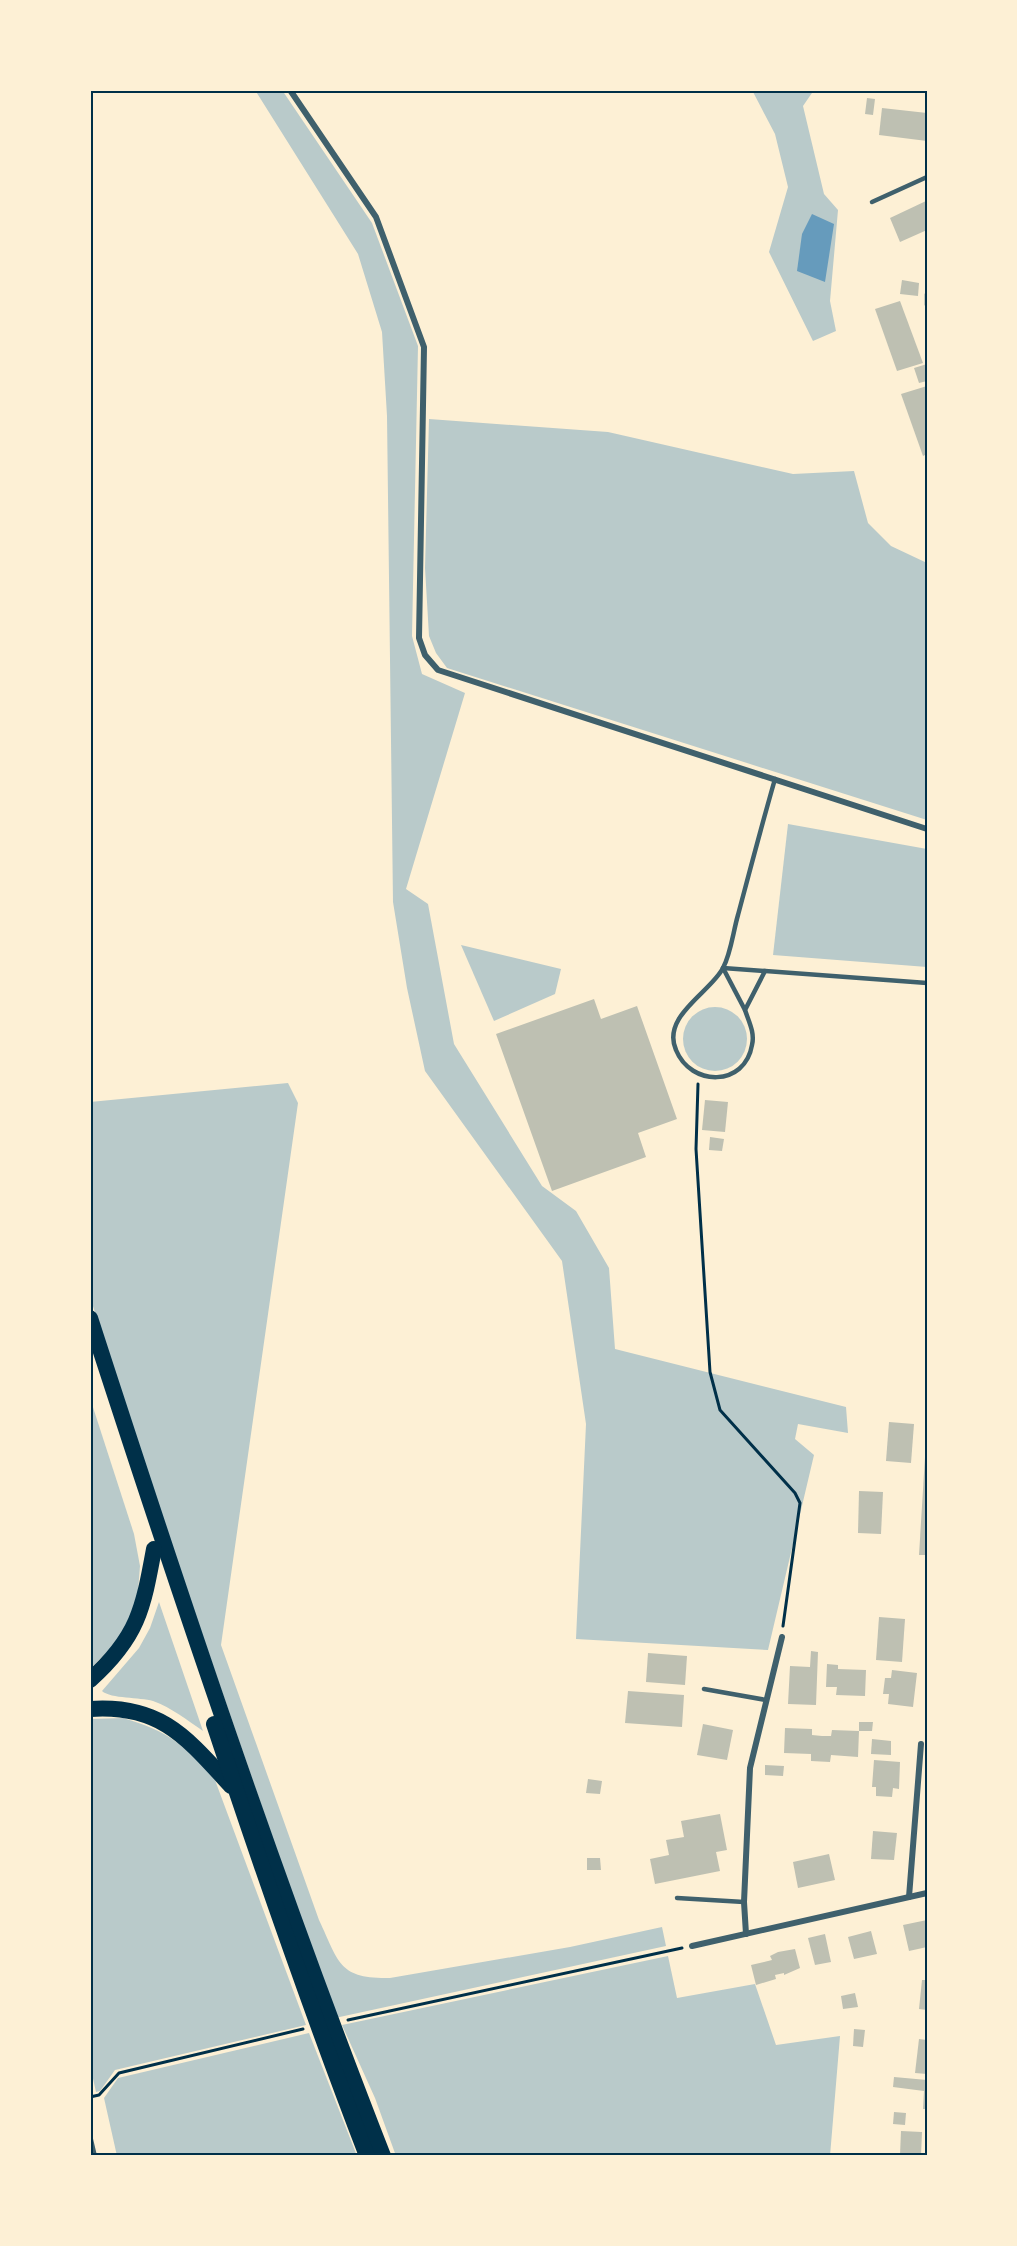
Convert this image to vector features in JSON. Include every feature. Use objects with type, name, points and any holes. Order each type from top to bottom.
[{"type":"highway","points":[[90,1318],[156,1520],[260,1823],[382,2156]]},
{"type":"highway","points":[[90,1354],[234,1789],[313,2015],[367,2156]]},
{"type":"highway","points":[[90,1680],[109,1663],[131,1633],[143,1606],[154,1549]]},
{"type":"highway","points":[[90,1709],[123,1709],[159,1719],[191,1742],[234,1789]]},
{"type":"street","points":[[290,90],[376,217],[424,347],[419,638],[425,655],[438,670],[927,829]]},
{"type":"street","points":[[746,1934],[744,1902],[750,1768],[782,1637]]},
{"type":"street","points":[[909,1897],[921,1744]]},
{"type":"street","points":[[692,1946],[927,1893]]},
{"type":"street","points":[[90,2139],[94,2156]]},
{"type":"lane","points":[[872,202],[927,177]]},
{"type":"lane","points":[[927,294],[927,305]]},
{"type":"lane","points":[[723,968],[752,1028],[752,1046],[746,1061],[724,1076],[711,1078],[698,1075],[684,1066],[674,1047],[677,1023],[723,968],[775,779]]},
{"type":"lane","points":[[723,968],[927,983]]},
{"type":"lane","points":[[745,1010],[765,971]]},
{"type":"lane","points":[[704,1689],[766,1700]]},
{"type":"lane","points":[[677,1898],[744,1902]]},
{"type":"path","points":[[698,1075],[696,1149],[710,1372],[720,1410],[795,1493],[800,1503],[782,1637]]},
{"type":"path","points":[[360,2017],[692,1946]]},
{"type":"path","points":[[90,2097],[99,2095],[119,2073],[290,2032]]},
{"type":"shaded area","points":[[255,90],[282,90],[372,223],[418,346],[412,636],[422,674],[465,693],[406,889],[428,904],[454,1044],[542,1186],[576,1211],[609,1268],[615,1349],[846,1407],[848,1433],[798,1424],[795,1439],[814,1455],[768,1650],[576,1639],[586,1424],[562,1261],[425,1071],[407,988],[393,902],[387,416],[382,332],[358,254]]},
{"type":"shaded area","points":[[752,90],[814,90],[803,106],[824,194],[838,210],[830,301],[836,331],[813,341],[769,252],[788,187],[775,134]]},
{"type":"shaded area","points":[[429,419],[608,432],[793,474],[854,471],[868,523],[891,546],[927,563],[927,820],[447,668],[436,653],[429,636],[425,568]]},
{"type":"shaded area","points":[[788,824],[927,849],[927,967],[773,955]]},
{"type":"shaded area","points":[[461,945],[561,969],[555,994],[494,1021]]},
{"type":"shaded area","points":[[709,1007],[721,1007],[738,1016],[745,1027],[747,1039],[745,1051],[738,1062],[721,1071],[709,1071],[697,1066],[688,1057],[683,1045],[683,1033],[688,1021],[697,1012]]},
{"type":"shaded area","points":[[288,1083],[298,1103],[221,1645],[319,1920],[342,1965],[350,1971],[373,1978],[390,1978],[570,1947],[662,1927],[666,1946],[335,2018],[162,1518],[90,1297],[90,1102]]},
{"type":"shaded area","points":[[90,1398],[134,1534],[140,1566],[138,1591],[130,1618],[116,1643],[90,1669]]},
{"type":"shaded area","points":[[159,1602],[203,1731],[153,1701],[106,1694],[102,1691],[139,1648],[150,1628]]},
{"type":"shaded area","points":[[123,1718],[152,1728],[175,1741],[185,1748],[215,1780],[306,2025],[115,2070],[100,2091],[96,2092],[90,2065],[90,1719]]},
{"type":"shaded area","points":[[668,1956],[677,1998],[755,1984],[776,2045],[840,2036],[830,2156],[396,2156],[375,2098],[342,2025]]},
{"type":"shaded area","points":[[309,2033],[357,2156],[117,2156],[104,2098],[118,2078]]},
{"type":"water","points":[[812,214],[834,224],[825,282],[797,271],[802,234]]},
{"type":"building","points":[[867,98],[875,99],[873,115],[865,114]]},
{"type":"building","points":[[882,108],[927,113],[927,141],[879,135]]},
{"type":"building","points":[[926,201],[927,230],[900,242],[890,218]]},
{"type":"building","points":[[902,280],[919,283],[918,296],[900,294]]},
{"type":"building","points":[[900,301],[923,363],[897,371],[875,309]]},
{"type":"building","points":[[927,364],[927,381],[919,383],[914,368]]},
{"type":"building","points":[[927,386],[927,454],[923,456],[901,394]]},
{"type":"building","points":[[594,999],[601,1019],[637,1006],[677,1119],[638,1133],[646,1157],[552,1191],[496,1034]]},
{"type":"building","points":[[705,1100],[728,1102],[725,1132],[702,1130]]},
{"type":"building","points":[[710,1137],[724,1139],[722,1151],[709,1150]]},
{"type":"building","points":[[889,1422],[914,1424],[911,1463],[886,1461]]},
{"type":"building","points":[[925,1457],[927,1457],[927,1555],[919,1555]]},
{"type":"building","points":[[859,1491],[883,1492],[881,1534],[858,1533]]},
{"type":"building","points":[[879,1617],[905,1619],[902,1662],[876,1660]]},
{"type":"building","points":[[811,1651],[818,1652],[816,1705],[788,1704],[790,1666],[810,1667]]},
{"type":"building","points":[[648,1653],[687,1656],[685,1685],[646,1682]]},
{"type":"building","points":[[827,1664],[838,1665],[838,1669],[866,1670],[865,1696],[836,1695],[837,1687],[826,1687]]},
{"type":"building","points":[[892,1670],[917,1673],[913,1707],[888,1704],[889,1694],[883,1694],[885,1678],[891,1678]]},
{"type":"building","points":[[628,1691],[684,1695],[682,1727],[625,1723]]},
{"type":"building","points":[[859,1722],[873,1722],[872,1731],[859,1731]]},
{"type":"building","points":[[703,1724],[733,1730],[727,1760],[697,1755]]},
{"type":"building","points":[[785,1728],[812,1729],[812,1735],[822,1736],[831,1736],[832,1730],[859,1731],[858,1757],[831,1755],[830,1762],[811,1761],[811,1754],[784,1753]]},
{"type":"building","points":[[872,1739],[891,1741],[891,1755],[871,1754]]},
{"type":"building","points":[[874,1760],[900,1762],[899,1789],[893,1788],[892,1797],[876,1796],[876,1787],[872,1787]]},
{"type":"building","points":[[765,1765],[784,1766],[783,1776],[765,1775]]},
{"type":"building","points":[[588,1779],[602,1781],[600,1794],[586,1793]]},
{"type":"building","points":[[720,1814],[727,1850],[716,1852],[720,1871],[655,1884],[650,1859],[669,1855],[666,1840],[684,1837],[681,1821]]},
{"type":"building","points":[[873,1831],[897,1833],[894,1860],[871,1859]]},
{"type":"building","points":[[829,1854],[835,1880],[798,1888],[793,1862]]},
{"type":"building","points":[[587,1858],[600,1858],[601,1870],[587,1870]]},
{"type":"building","points":[[927,1920],[927,1947],[909,1951],[903,1925]]},
{"type":"building","points":[[871,1931],[877,1954],[854,1959],[848,1937]]},
{"type":"building","points":[[825,1934],[831,1962],[815,1965],[808,1938]]},
{"type":"building","points":[[795,1949],[800,1968],[784,1975],[784,1973],[775,1975],[776,1979],[756,1985],[751,1965],[772,1960],[770,1956],[778,1952]]},
{"type":"building","points":[[922,1980],[927,1980],[927,2010],[919,2009]]},
{"type":"building","points":[[855,1993],[858,2007],[843,2009],[841,1996]]},
{"type":"building","points":[[854,2029],[865,2030],[863,2047],[853,2046]]},
{"type":"building","points":[[919,2039],[927,2040],[927,2074],[915,2073]]},
{"type":"building","points":[[894,2077],[927,2080],[927,2109],[923,2109],[924,2091],[893,2087]]},
{"type":"building","points":[[894,2112],[906,2113],[905,2125],[893,2124]]},
{"type":"building","points":[[901,2131],[922,2132],[921,2156],[900,2155]]}]
